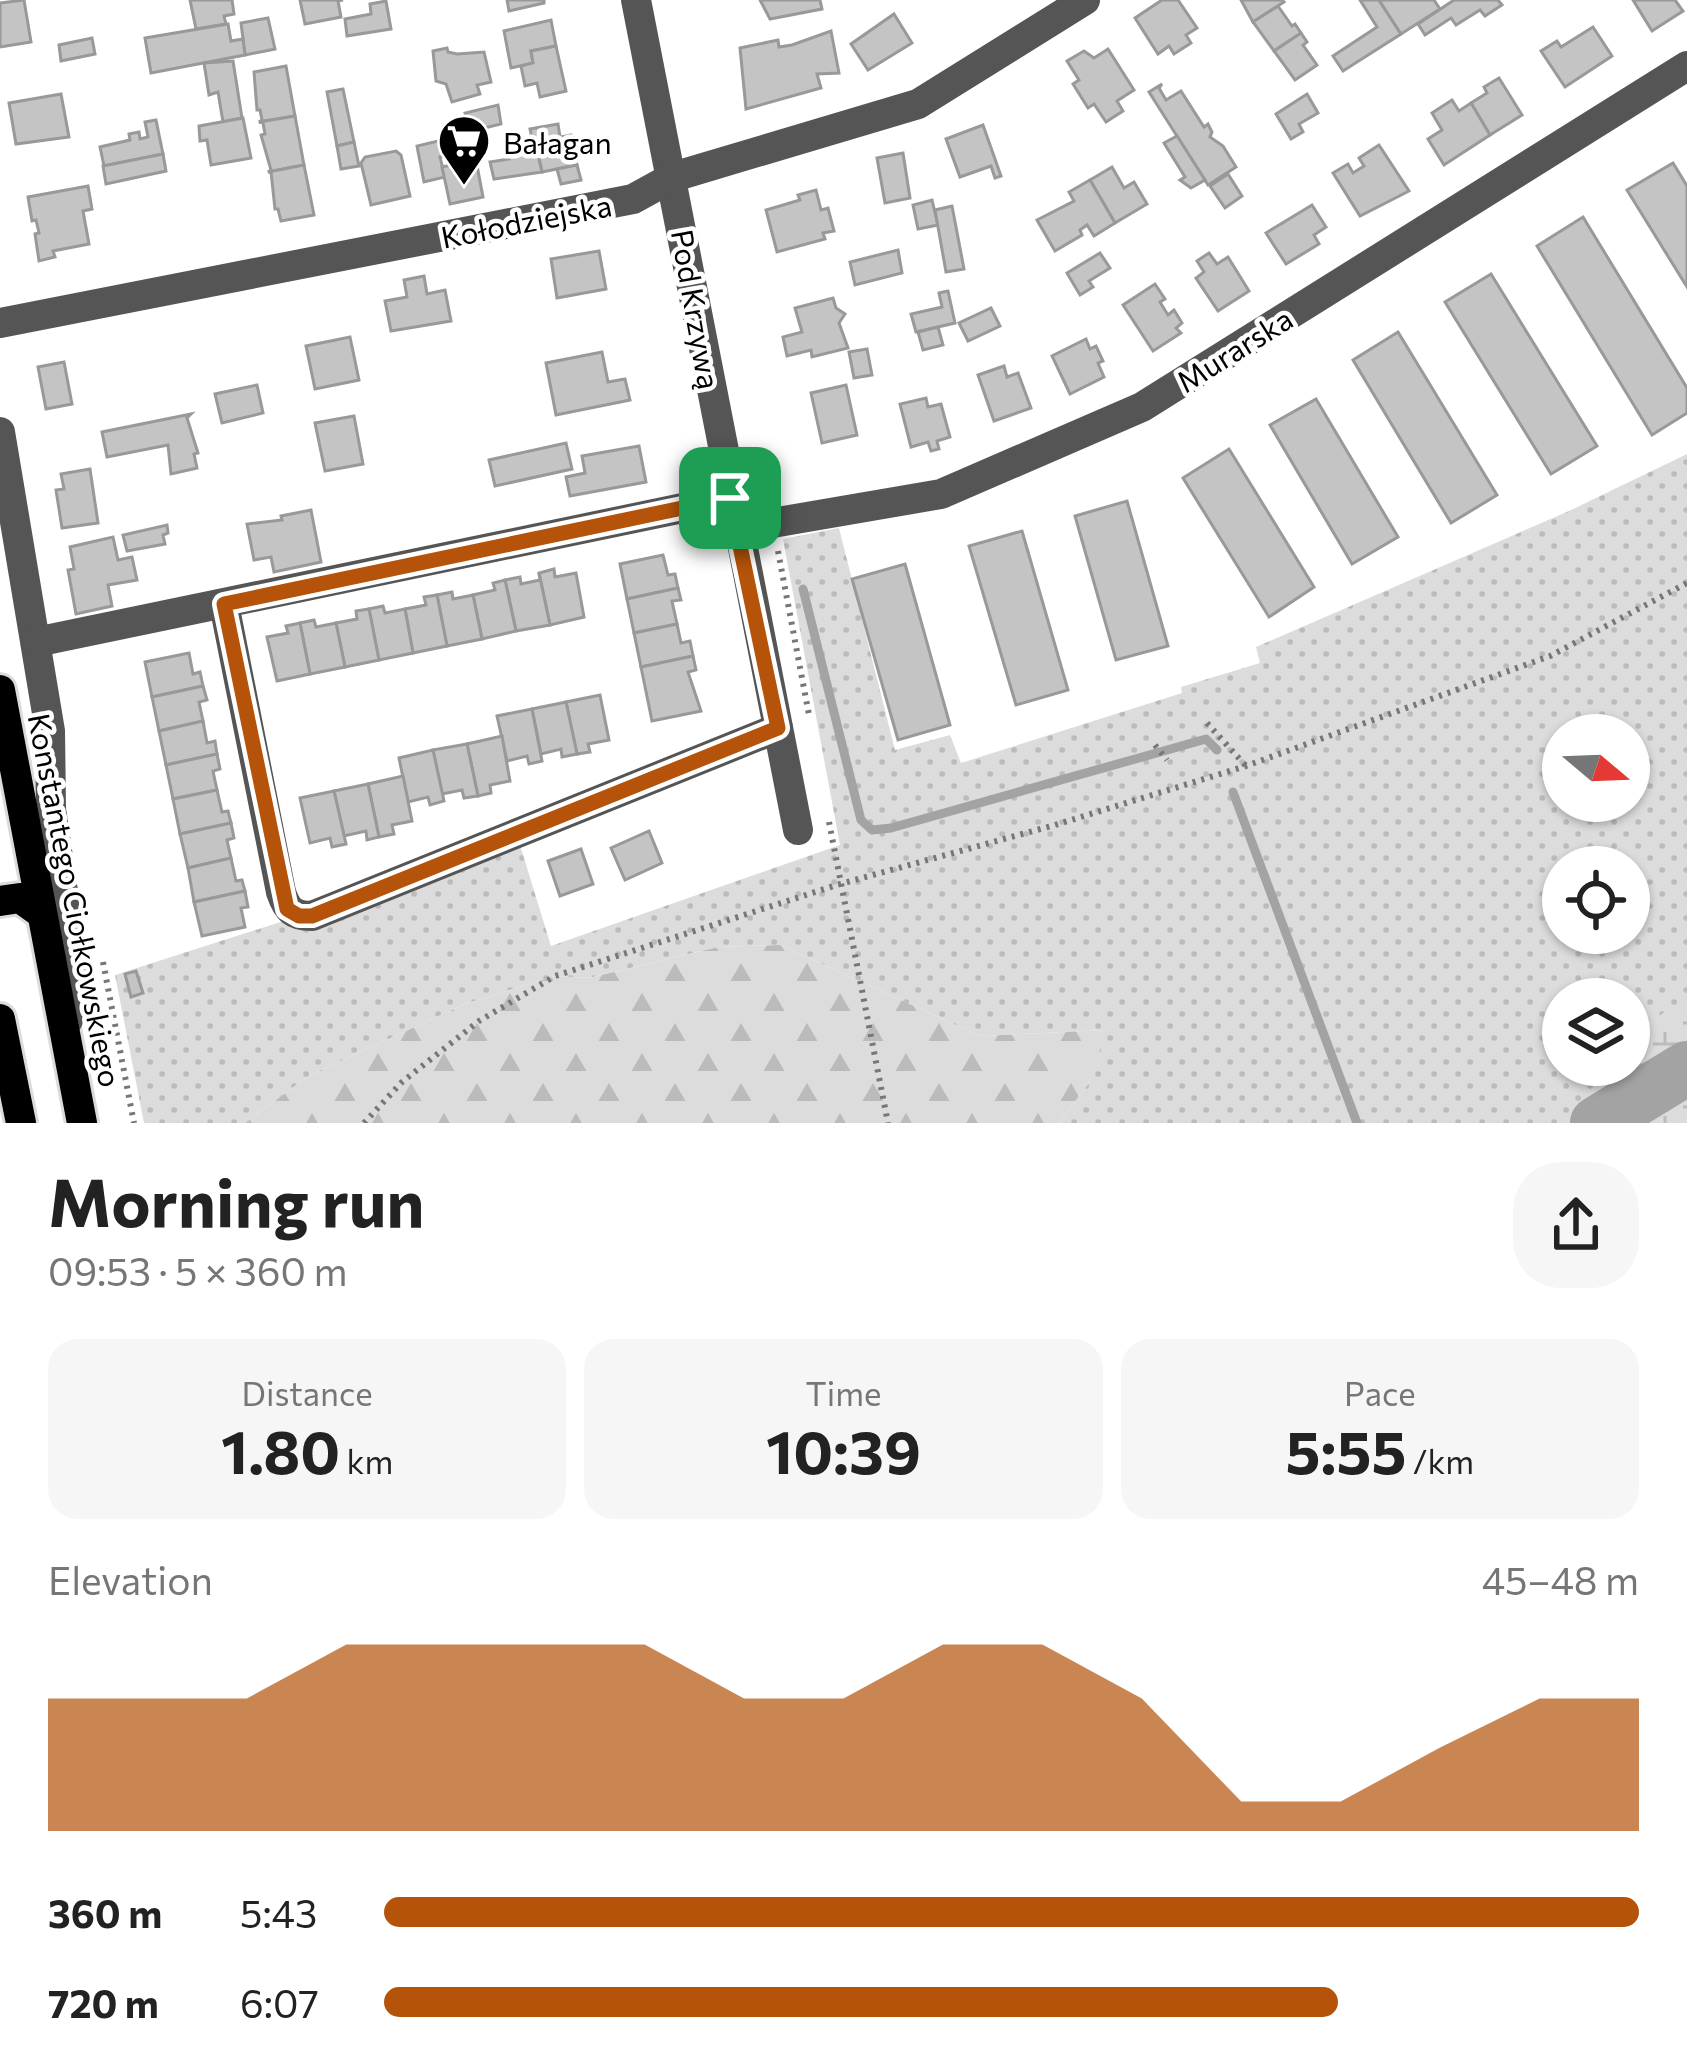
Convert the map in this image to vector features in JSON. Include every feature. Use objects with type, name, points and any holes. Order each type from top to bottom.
[{"type":"main road","name":"Konstantego Ciołkowskiego","points":[[0,690],[82,1123]]},
{"type":"main road","points":[[0,902],[20,898],[41,913]]},
{"type":"main road","points":[[0,1018],[21,1123]]},
{"type":"street","name":"Pod Krzywą","points":[[636,0],[798,830]]},
{"type":"street","name":"Kołodziejska","points":[[0,323],[633,199],[674,177],[919,104],[1085,0]]},
{"type":"street","name":"Murarska","points":[[36,642],[734,513],[773,524],[941,494],[1142,407],[1687,66]]},
{"type":"street","points":[[0,432],[50,731],[51,809],[72,954],[66,1043]]},
{"type":"street","points":[[224,604],[281,892],[287,909],[299,916],[312,916],[778,728]]},
{"type":"path","points":[[773,524],[811,726]]},
{"type":"path","points":[[364,1123],[402,1082],[479,1021],[555,976],[840,884],[1246,766],[1550,656],[1687,583]]},
{"type":"path","points":[[1207,724],[1246,766]]},
{"type":"path","points":[[1155,745],[1167,760]]},
{"type":"path","points":[[828,816],[888,1123]]},
{"type":"path","points":[[101,953],[134,1123]]},
{"type":"green space","points":[[1687,454],[1687,1123],[1059,1123],[1088,1084],[1106,1030],[980,1036],[780,945],[718,947],[589,978],[555,976],[465,1004],[310,1075],[245,1123],[144,1123],[115,975],[520,845],[551,946],[840,845],[783,539],[839,528],[895,750],[950,735],[961,763],[1182,693],[1181,687],[1260,663],[1256,647],[1569,511]]},
{"type":"green space","points":[[780,945],[980,1036],[1107,1030],[1088,1084],[1059,1123],[245,1123],[310,1075],[465,1004],[555,976],[589,978],[718,947]]},
{"type":"green space","points":[[1687,998],[1687,1123],[1629,1123],[1621,1086],[1650,1086],[1650,1022]]},
{"type":"building","points":[[24,0],[31,42],[0,47],[0,3]]},
{"type":"building","points":[[190,0],[232,0],[234,14],[224,16],[226,24],[196,29]]},
{"type":"building","points":[[300,0],[343,0],[338,1],[341,17],[305,24]]},
{"type":"building","points":[[507,0],[544,0],[544,3],[509,11]]},
{"type":"building","points":[[760,0],[820,0],[822,9],[770,19]]},
{"type":"building","points":[[1162,0],[1178,0],[1197,28],[1186,35],[1191,43],[1174,54],[1169,46],[1158,54],[1135,18]]},
{"type":"building","points":[[1241,0],[1282,0],[1284,2],[1253,22]]},
{"type":"building","points":[[1360,0],[1379,0],[1401,34],[1343,71],[1333,56],[1377,27]]},
{"type":"building","points":[[1379,0],[1434,0],[1440,9],[1401,34]]},
{"type":"building","points":[[1454,0],[1498,0],[1502,5],[1485,16],[1480,10],[1456,25],[1451,18],[1425,35],[1418,24]]},
{"type":"building","points":[[1633,0],[1675,0],[1683,11],[1652,31]]},
{"type":"building","points":[[386,1],[391,29],[347,36],[345,19],[371,14],[370,4]]},
{"type":"building","points":[[1278,6],[1301,33],[1274,51],[1253,22]]},
{"type":"building","points":[[894,14],[912,43],[868,70],[851,44]]},
{"type":"building","points":[[268,18],[275,49],[245,55],[241,23]]},
{"type":"building","points":[[551,20],[556,46],[531,51],[533,63],[511,68],[504,31]]},
{"type":"building","points":[[228,24],[231,41],[243,39],[245,55],[151,73],[145,38]]},
{"type":"building","points":[[1593,27],[1612,56],[1565,87],[1541,51],[1557,41],[1561,47]]},
{"type":"building","points":[[831,31],[839,73],[817,74],[821,88],[746,109],[740,48],[778,40],[779,47],[792,45]]},
{"type":"building","points":[[1301,33],[1317,65],[1295,80],[1274,51]]},
{"type":"building","points":[[92,38],[95,54],[61,61],[59,45]]},
{"type":"building","points":[[556,46],[566,91],[540,97],[537,83],[525,86],[521,66],[533,63],[531,51]]},
{"type":"building","points":[[447,48],[457,54],[484,52],[491,82],[477,85],[480,94],[452,102],[446,84],[436,81],[433,51]]},
{"type":"building","points":[[1108,49],[1134,90],[1117,101],[1123,111],[1106,122],[1094,104],[1088,108],[1073,84],[1079,80],[1067,61],[1084,51],[1094,58]]},
{"type":"building","points":[[233,61],[242,118],[223,122],[218,92],[209,95],[204,63]]},
{"type":"building","points":[[286,66],[295,116],[259,122],[254,72]]},
{"type":"building","points":[[1499,78],[1522,115],[1490,135],[1471,103]]},
{"type":"building","points":[[1162,84],[1159,88],[1166,100],[1181,91],[1236,167],[1208,185],[1149,92]]},
{"type":"building","points":[[343,89],[354,142],[337,146],[327,92]]},
{"type":"building","points":[[61,94],[69,137],[16,144],[9,103]]},
{"type":"building","points":[[1307,94],[1318,113],[1299,124],[1303,132],[1291,139],[1276,114]]},
{"type":"building","points":[[1452,100],[1459,111],[1471,103],[1490,135],[1444,165],[1428,139],[1442,130],[1432,113]]},
{"type":"building","points":[[498,105],[501,124],[469,132],[465,113]]},
{"type":"building","points":[[295,116],[304,165],[268,172],[261,135],[265,134],[259,122]]},
{"type":"building","points":[[243,118],[251,158],[211,165],[199,126]]},
{"type":"building","points":[[156,120],[163,154],[104,166],[100,147],[130,140],[129,134],[148,137],[145,122]]},
{"type":"building","points":[[558,124],[560,137],[533,144],[530,129]]},
{"type":"building","points":[[983,125],[1001,176],[995,178],[991,166],[960,177],[946,139]]},
{"type":"building","points":[[467,134],[471,150],[440,157],[445,177],[424,182],[417,146]]},
{"type":"building","points":[[571,135],[577,165],[542,172],[536,142]]},
{"type":"building","points":[[1177,136],[1205,180],[1191,188],[1180,180],[1185,177],[1164,143]]},
{"type":"building","points":[[354,142],[359,166],[341,169],[337,146]]},
{"type":"building","points":[[535,143],[542,172],[494,179],[490,162],[509,159],[507,150]]},
{"type":"building","points":[[1379,145],[1409,191],[1360,216],[1333,173],[1348,164],[1353,173],[1364,166],[1359,158]]},
{"type":"building","points":[[396,151],[410,196],[371,205],[361,163],[365,157]]},
{"type":"building","points":[[903,153],[910,198],[885,203],[877,158]]},
{"type":"building","points":[[163,154],[166,171],[106,184],[103,166]]},
{"type":"building","name":"Bałagan","points":[[476,160],[483,197],[450,204],[442,167]]},
{"type":"building","points":[[1673,163],[1687,186],[1687,287],[1627,190]]},
{"type":"building","points":[[304,165],[314,215],[281,221],[268,172]]},
{"type":"building","points":[[577,165],[581,180],[561,184],[557,169]]},
{"type":"building","points":[[1112,167],[1124,188],[1134,182],[1147,204],[1115,223],[1090,180]]},
{"type":"building","points":[[1228,174],[1242,196],[1225,208],[1210,186]]},
{"type":"building","points":[[1090,180],[1115,223],[1094,236],[1087,225],[1080,230],[1082,235],[1055,251],[1037,220],[1074,201],[1069,192]]},
{"type":"building","points":[[88,186],[92,209],[83,211],[89,244],[53,251],[55,257],[39,261],[35,234],[39,233],[28,197]]},
{"type":"building","points":[[816,190],[821,210],[828,208],[834,231],[823,233],[825,239],[777,252],[766,210]]},
{"type":"building","points":[[932,200],[938,225],[918,229],[913,205]]},
{"type":"building","points":[[1312,205],[1326,227],[1314,235],[1319,244],[1286,264],[1266,233]]},
{"type":"building","points":[[952,206],[964,269],[946,272],[935,210]]},
{"type":"building","points":[[1583,217],[1687,388],[1687,413],[1652,435],[1537,246]]},
{"type":"building","points":[[898,250],[902,273],[855,285],[850,262]]},
{"type":"building","points":[[599,251],[606,289],[557,298],[551,259]]},
{"type":"building","points":[[1100,253],[1110,268],[1089,281],[1093,287],[1080,295],[1067,273]]},
{"type":"building","points":[[1209,253],[1217,264],[1228,257],[1249,291],[1218,311],[1196,278],[1204,272],[1197,261]]},
{"type":"building","points":[[1491,274],[1597,446],[1551,474],[1445,302]]},
{"type":"building","points":[[424,276],[427,294],[445,290],[451,321],[391,331],[385,301],[407,297],[404,280]]},
{"type":"building","points":[[1155,284],[1168,315],[1174,310],[1182,323],[1176,328],[1181,333],[1153,351],[1123,305]]},
{"type":"building","points":[[948,291],[955,323],[916,332],[911,314],[942,307],[939,293]]},
{"type":"building","points":[[833,298],[845,314],[839,323],[848,348],[812,357],[811,350],[787,356],[783,337],[802,332],[795,308]]},
{"type":"building","points":[[991,308],[1000,326],[968,341],[959,323]]},
{"type":"building","points":[[938,327],[943,345],[923,350],[918,332]]},
{"type":"building","points":[[1398,332],[1497,495],[1451,523],[1353,360]]},
{"type":"building","points":[[350,337],[359,380],[315,389],[306,346]]},
{"type":"building","points":[[1086,339],[1090,349],[1096,346],[1104,377],[1070,394],[1052,356]]},
{"type":"building","points":[[867,349],[872,375],[854,378],[849,352]]},
{"type":"building","points":[[602,352],[608,382],[625,379],[630,400],[556,415],[546,363]]},
{"type":"building","points":[[64,362],[72,404],[46,409],[38,367]]},
{"type":"building","points":[[1004,366],[1007,377],[1018,373],[1031,408],[994,421],[978,375]]},
{"type":"building","points":[[257,385],[263,413],[222,423],[215,394]]},
{"type":"building","points":[[846,385],[857,435],[822,443],[811,393]]},
{"type":"building","points":[[926,398],[928,407],[941,404],[950,437],[937,441],[939,449],[931,451],[928,442],[911,447],[900,404]]},
{"type":"building","points":[[1316,399],[1398,537],[1352,564],[1270,425]]},
{"type":"building","points":[[191,414],[187,418],[198,453],[194,454],[197,468],[171,474],[168,445],[107,457],[102,432]]},
{"type":"building","points":[[354,416],[363,464],[325,471],[315,423]]},
{"type":"building","points":[[566,443],[572,469],[495,486],[489,460]]},
{"type":"building","points":[[639,446],[646,482],[570,496],[566,477],[585,473],[582,456]]},
{"type":"building","points":[[1229,449],[1314,587],[1269,617],[1183,478]]},
{"type":"building","points":[[90,469],[98,523],[62,528],[56,490],[64,489],[61,474]]},
{"type":"building","points":[[1127,501],[1168,646],[1116,660],[1075,516]]},
{"type":"building","points":[[311,510],[321,562],[274,572],[271,557],[254,560],[247,524]]},
{"type":"building","points":[[167,525],[165,544],[127,551],[123,535]]},
{"type":"building","points":[[1022,531],[1068,690],[1016,705],[969,546]]},
{"type":"building","points":[[113,537],[118,560],[132,557],[137,580],[108,585],[112,606],[76,614],[68,570],[74,569],[70,547]]},
{"type":"building","points":[[663,555],[668,575],[675,574],[678,588],[627,599],[620,564]]},
{"type":"building","points":[[905,564],[950,725],[898,740],[852,579]]},
{"type":"building","points":[[554,569],[555,577],[576,573],[584,617],[550,625],[539,573]]},
{"type":"building","points":[[539,573],[550,625],[516,631],[505,580],[520,577],[521,584],[540,580]]},
{"type":"building","points":[[505,580],[516,631],[482,639],[473,595],[495,590],[493,583]]},
{"type":"building","points":[[678,588],[681,600],[672,601],[677,624],[634,633],[627,599]]},
{"type":"building","points":[[452,592],[453,599],[473,595],[482,639],[447,646],[437,595]]},
{"type":"building","points":[[437,595],[447,646],[413,653],[405,609],[426,605],[424,597]]},
{"type":"building","points":[[383,606],[385,613],[405,609],[413,653],[379,660],[369,609]]},
{"type":"building","points":[[369,609],[379,660],[345,667],[336,623],[357,619],[356,611]]},
{"type":"building","points":[[314,620],[316,627],[336,623],[345,667],[310,674],[300,623]]},
{"type":"building","points":[[300,623],[310,674],[277,681],[267,637],[288,633],[286,626]]},
{"type":"building","points":[[677,624],[681,643],[690,641],[693,656],[641,667],[634,633]]},
{"type":"building","points":[[189,653],[193,674],[200,672],[203,686],[152,697],[145,662]]},
{"type":"building","points":[[693,656],[696,670],[688,672],[701,711],[652,721],[641,667]]},
{"type":"building","points":[[203,686],[207,700],[199,702],[203,721],[159,731],[152,697]]},
{"type":"building","points":[[600,695],[609,740],[588,744],[590,752],[577,754],[566,702]]},
{"type":"building","points":[[566,702],[577,754],[562,757],[561,749],[541,754],[532,709]]},
{"type":"building","points":[[532,709],[542,761],[529,764],[527,756],[507,761],[497,716]]},
{"type":"building","points":[[203,721],[207,743],[215,741],[217,754],[166,765],[159,731]]},
{"type":"building","points":[[502,736],[510,781],[490,785],[491,793],[478,796],[467,744]]},
{"type":"building","points":[[467,744],[478,796],[464,798],[462,790],[442,794],[433,750]]},
{"type":"building","points":[[433,750],[444,801],[430,805],[428,797],[408,802],[399,758]]},
{"type":"building","points":[[217,754],[220,769],[213,771],[217,790],[173,799],[166,765]]},
{"type":"building","points":[[403,776],[412,821],[392,825],[394,834],[379,837],[368,784]]},
{"type":"building","points":[[368,784],[379,837],[367,840],[366,831],[344,836],[334,791]]},
{"type":"building","points":[[217,790],[222,812],[228,811],[231,823],[180,834],[173,799]]},
{"type":"building","points":[[334,791],[346,844],[332,847],[330,838],[310,843],[300,798]]},
{"type":"building","points":[[231,823],[234,838],[227,840],[231,858],[188,868],[180,834]]},
{"type":"building","points":[[649,831],[662,863],[625,880],[611,848]]},
{"type":"building","points":[[581,849],[593,884],[560,896],[548,861]]},
{"type":"building","points":[[231,858],[236,881],[242,880],[245,891],[194,902],[188,868]]},
{"type":"building","points":[[245,891],[248,907],[241,908],[245,927],[202,936],[194,902]]},
{"type":"building","points":[[136,971],[143,993],[131,997],[125,974]]},
{"type":"waterway","points":[[803,589],[861,820],[872,830],[1206,739],[1217,750]]},
{"type":"waterway","points":[[1233,792],[1357,1123]]},
{"type":"waterway","points":[[1597,1123],[1687,1068]]},
{"type":"place","name":"Bałagan","points":[[464,187]]},
{"type":"route","points":[[730,498],[778,728],[312,916],[287,909],[224,604],[730,498]]}]
